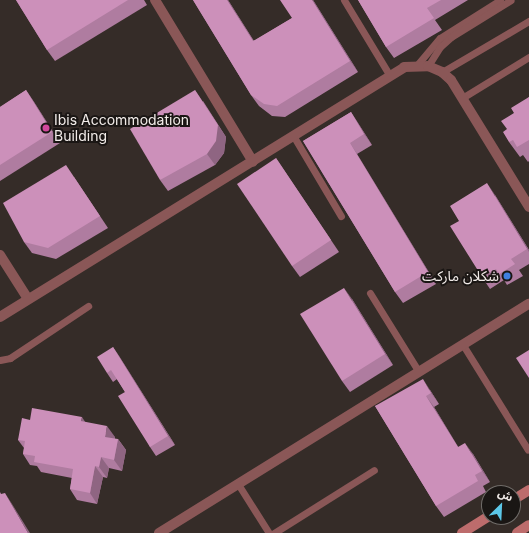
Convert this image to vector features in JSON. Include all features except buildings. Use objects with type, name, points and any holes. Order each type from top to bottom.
[{"type":"street","points":[[155,0],[254,162]]},
{"type":"street","points":[[0,317],[254,162],[390,76],[404,68],[417,65],[428,66],[442,72],[462,98],[529,208]]},
{"type":"street","points":[[0,255],[28,299]]},
{"type":"street","points":[[159,533],[529,304]]},
{"type":"street","points":[[462,533],[481,521]]},
{"type":"street","points":[[517,533],[529,526]]},
{"type":"street","points":[[527,533],[529,529]]},
{"type":"lane","points":[[344,0],[390,76]]},
{"type":"lane","points":[[417,65],[440,38],[500,0]]},
{"type":"lane","points":[[428,66],[445,41],[511,0]]},
{"type":"lane","points":[[442,72],[529,21]]},
{"type":"lane","points":[[462,98],[529,57]]},
{"type":"lane","points":[[294,137],[341,216]]},
{"type":"lane","points":[[370,293],[419,372]]},
{"type":"lane","points":[[0,360],[10,358],[88,306]]},
{"type":"lane","points":[[463,345],[528,450]]},
{"type":"lane","points":[[274,533],[374,470]]},
{"type":"lane","points":[[238,484],[270,533]]},
{"type":"place","name":"Ibis Accommodation Building","points":[[46,128]]},
{"type":"place","name":"شكلان ماركت","points":[[507,276]]}]
